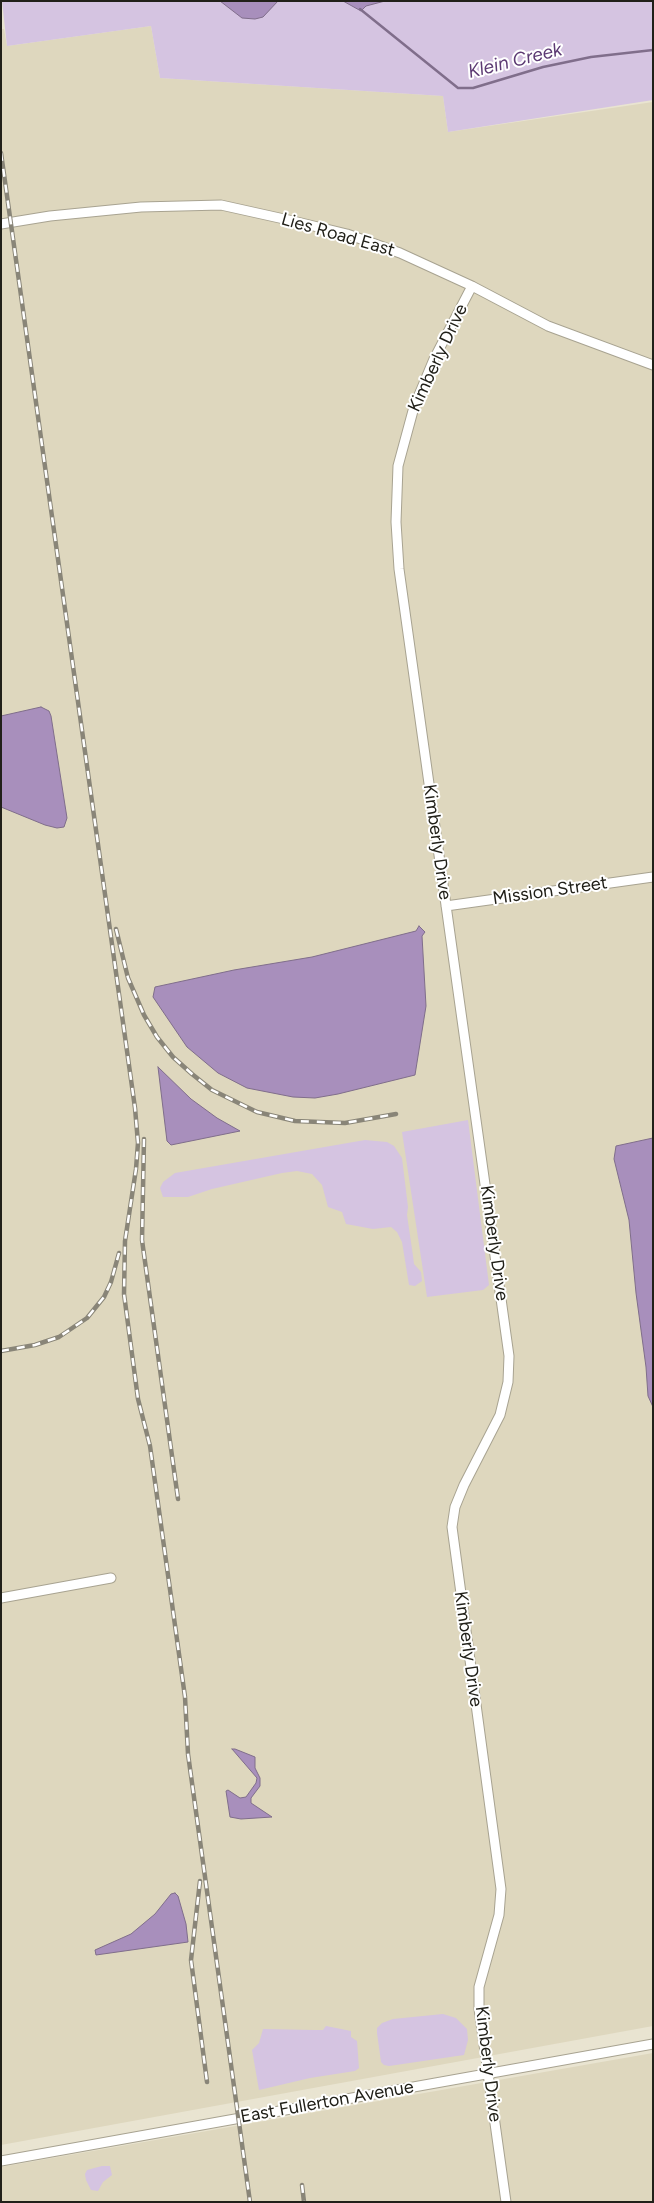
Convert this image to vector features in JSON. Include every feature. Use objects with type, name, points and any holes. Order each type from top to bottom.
[{"type":"street","name":"Lies Road East","points":[[1,224],[50,216],[141,207],[221,205],[293,221],[364,240],[409,256],[472,286],[548,326],[653,365]]},
{"type":"street","name":"Kimberly Drive","points":[[472,286],[431,365],[414,407],[398,466],[396,522],[399,569],[509,1356],[508,1382],[500,1415],[460,1494],[452,1527],[501,1888],[499,1915],[479,1987],[479,2009],[506,2202]]},
{"type":"street","name":"Mission Street","points":[[446,906],[653,877]]},
{"type":"street","points":[[1,1598],[111,1578]]},
{"type":"street","name":"East Fullerton Avenue","points":[[1,2161],[653,2044]]},
{"type":"shaded area","points":[[2,1],[653,1],[653,100],[448,132],[443,96],[160,78],[151,26],[7,46]]},
{"type":"shaded area","points":[[220,1],[278,1],[263,17],[255,19],[242,18]]},
{"type":"shaded area","points":[[343,1],[385,1],[366,6],[361,11]]},
{"type":"shaded area","points":[[151,26],[160,78],[443,96],[448,132],[653,102],[653,2026],[1,2145],[1,29],[4,29],[7,46]]},
{"type":"shaded area","points":[[41,707],[49,711],[51,716],[67,818],[64,827],[57,828],[45,825],[1,807],[1,716]]},
{"type":"shaded area","points":[[419,926],[425,932],[422,936],[426,1006],[415,1075],[315,1098],[293,1097],[247,1088],[218,1073],[187,1047],[153,997],[155,987],[234,970],[312,957],[416,931]]},
{"type":"shaded area","points":[[158,1067],[191,1099],[217,1118],[240,1131],[171,1145],[167,1141]]},
{"type":"shaded area","points":[[468,1120],[489,1285],[483,1290],[427,1297],[402,1132]]},
{"type":"shaded area","points":[[653,1138],[653,1407],[648,1396],[629,1220],[614,1159],[616,1146]]},
{"type":"shaded area","points":[[365,1140],[387,1142],[394,1146],[402,1158],[414,1264],[421,1272],[422,1281],[415,1286],[409,1285],[402,1242],[397,1232],[391,1227],[373,1229],[346,1224],[342,1212],[328,1207],[322,1185],[312,1174],[297,1171],[282,1173],[212,1189],[188,1197],[163,1197],[160,1188],[163,1182],[175,1173]]},
{"type":"shaded area","points":[[232,1749],[255,1757],[255,1768],[260,1778],[260,1786],[251,1798],[251,1803],[272,1817],[241,1819],[230,1817],[226,1791],[228,1790],[240,1798],[246,1797],[256,1783],[257,1778]]},
{"type":"shaded area","points":[[175,1893],[178,1896],[186,1924],[188,1942],[96,1955],[95,1950],[131,1934],[155,1914],[171,1894]]},
{"type":"shaded area","points":[[443,2014],[456,2018],[467,2029],[468,2040],[464,2055],[389,2066],[381,2062],[377,2028],[382,2023],[393,2019]]},
{"type":"shaded area","points":[[326,2026],[351,2031],[351,2037],[357,2041],[359,2068],[355,2071],[310,2078],[259,2090],[252,2050],[259,2043],[263,2029],[323,2030]]},
{"type":"shaded area","points":[[653,2053],[653,2202],[1,2202],[1,2167]]},
{"type":"shaded area","points":[[110,2166],[112,2175],[103,2182],[98,2191],[91,2190],[85,2174],[87,2170]]},
{"type":"waterway","name":"Klein Creek","points":[[360,9],[458,88],[473,88],[543,67],[591,57],[653,50]]},
{"type":"railway","points":[[1,153],[135,1108],[138,1143],[125,1241],[124,1294],[138,1399],[150,1446],[185,1697],[188,1754],[250,2202]]},
{"type":"railway","points":[[116,929],[128,978],[144,1015],[157,1037],[173,1057],[212,1090],[257,1112],[295,1121],[345,1123],[396,1114]]},
{"type":"railway","points":[[144,1139],[142,1240],[178,1499]]},
{"type":"railway","points":[[1,1351],[35,1345],[59,1337],[87,1318],[104,1297],[111,1282],[119,1253]]},
{"type":"railway","points":[[200,1881],[191,1960],[207,2082]]},
{"type":"railway","points":[[302,2185],[304,2202]]}]
